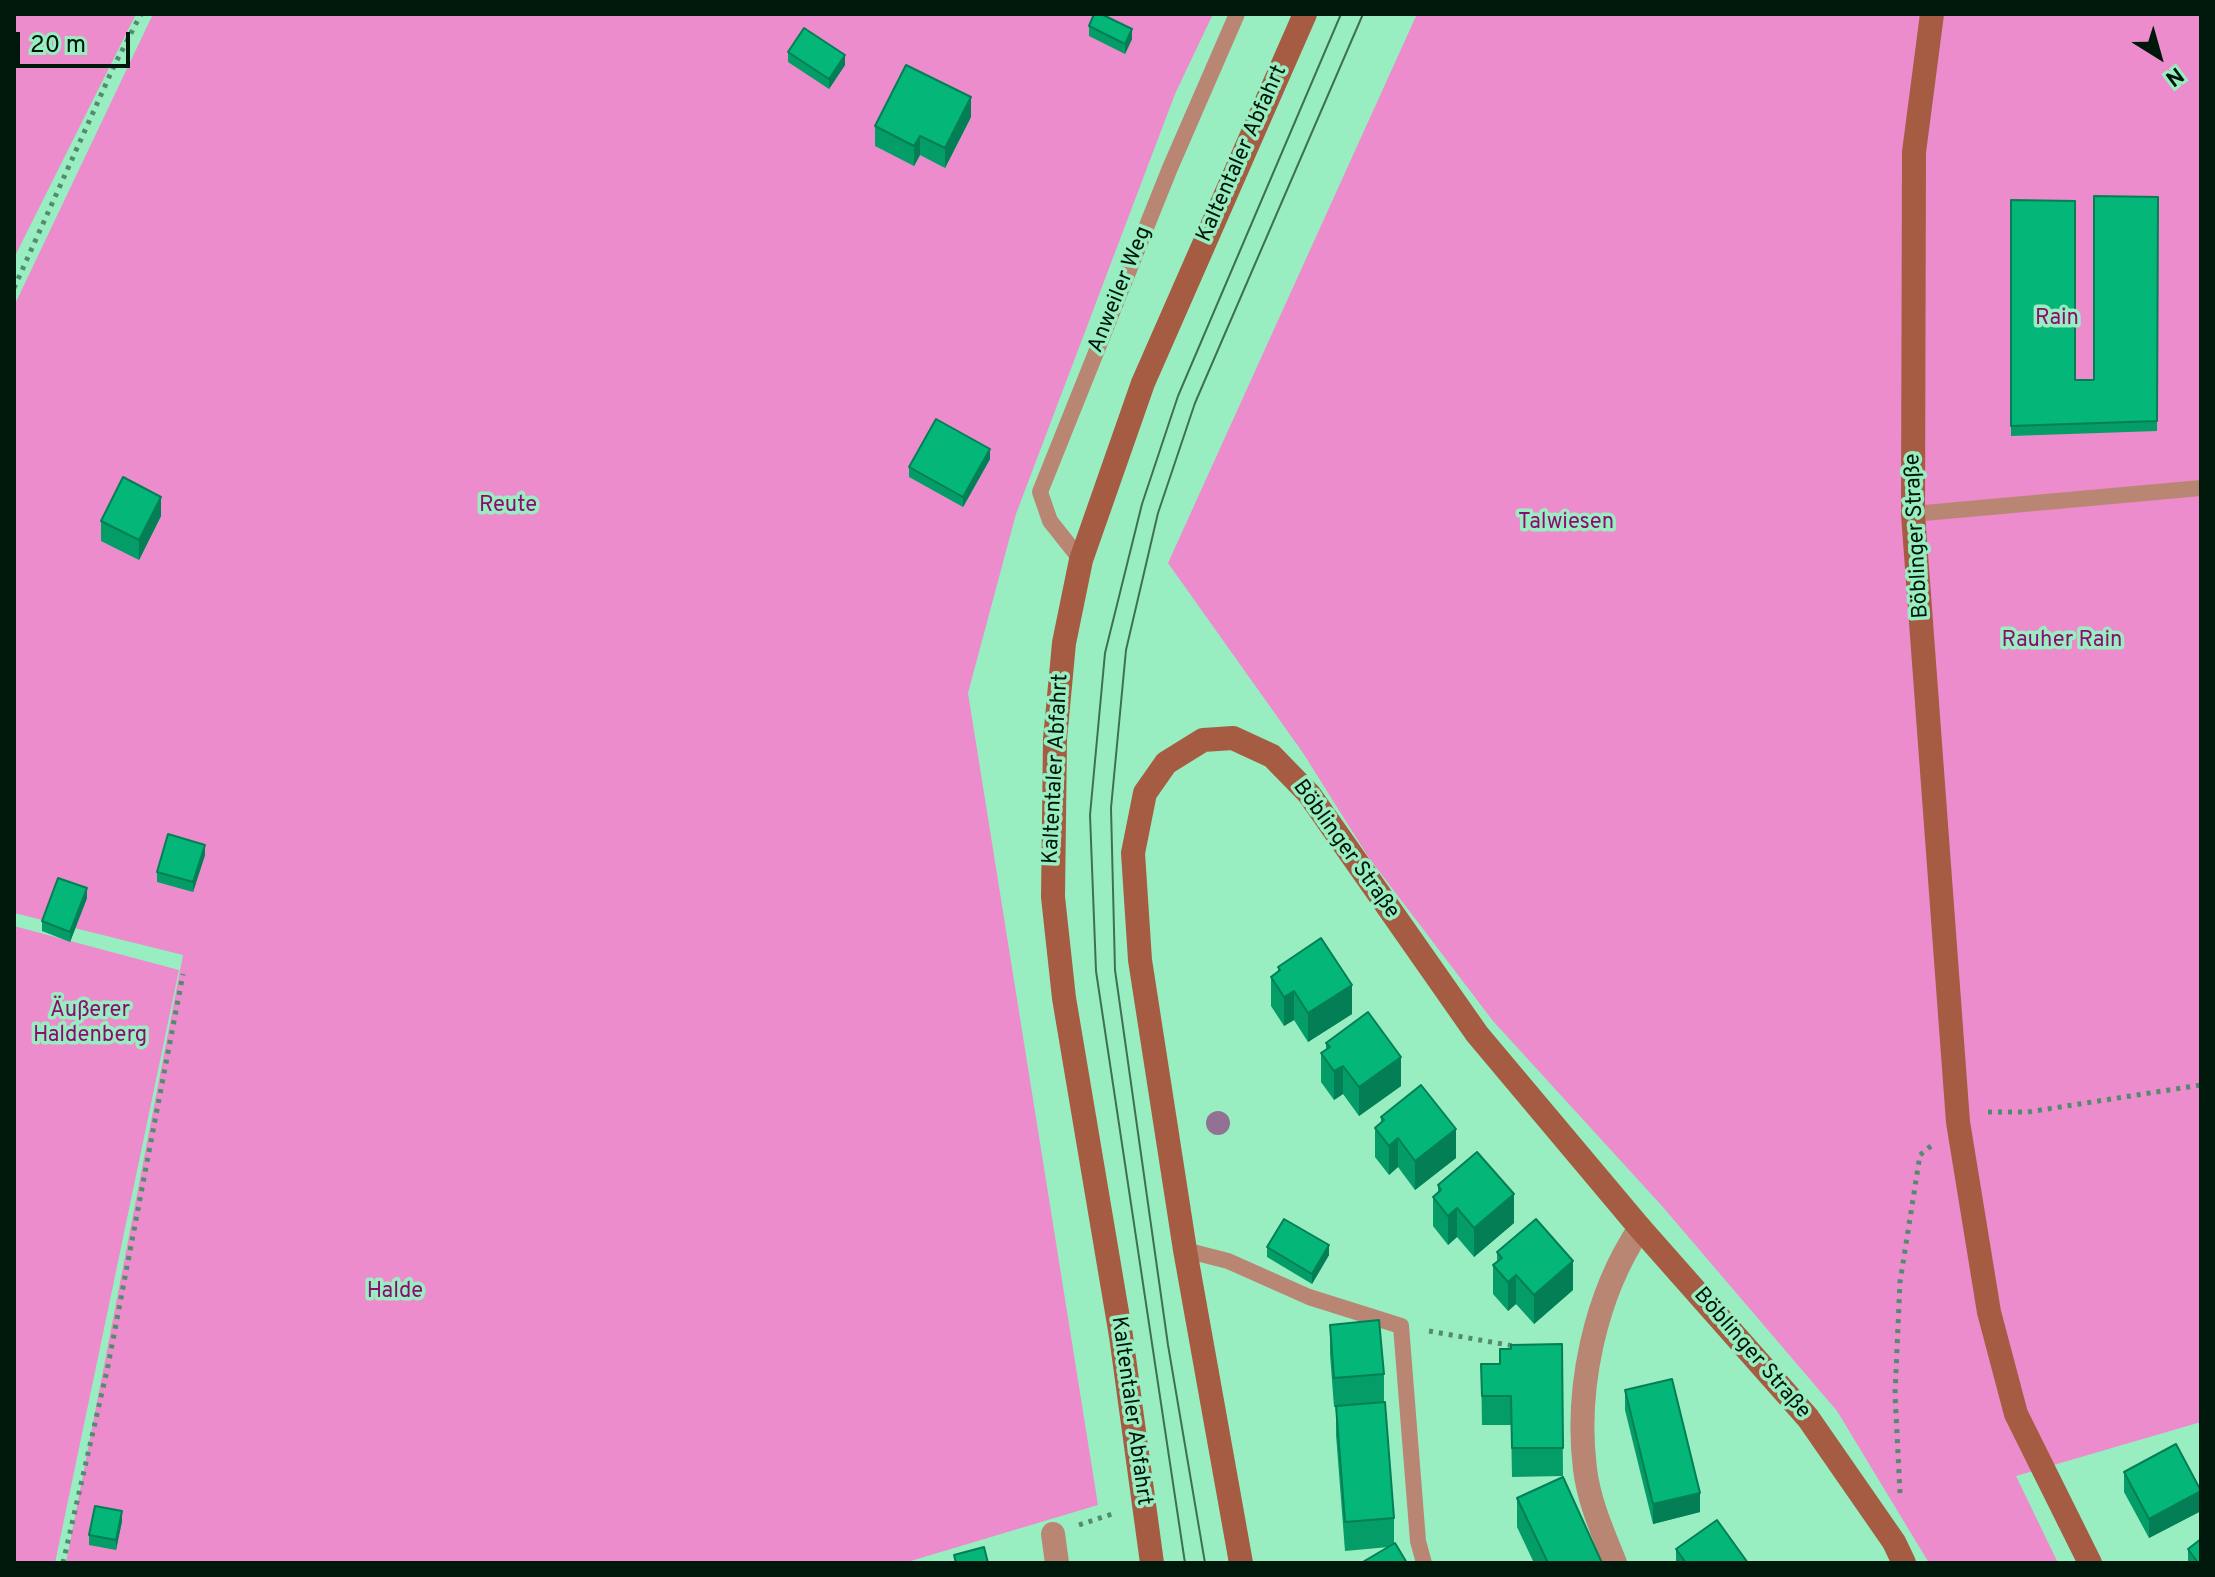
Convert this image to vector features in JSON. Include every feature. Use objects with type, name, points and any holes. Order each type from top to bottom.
[{"type":"main road","name":"Kaltentaler Abfahrt","points":[[1152,1563],[1121,1336],[1064,998],[1053,897],[1055,739],[1064,643],[1081,560],[1143,383],[1305,14]]},
{"type":"main road","name":"Böblinger Straße","points":[[1932,14],[1914,152],[1913,514],[1958,1117],[1989,1312],[2016,1414],[2090,1563]]},
{"type":"main road","name":"Böblinger Straße","points":[[1241,1563],[1185,1250],[1140,960],[1133,853],[1145,793],[1166,763],[1203,740],[1233,738],[1272,756],[1309,794],[1477,1034],[1640,1228],[1808,1418],[1895,1556]]},
{"type":"street","points":[[1615,1563],[1594,1510],[1585,1470],[1583,1406],[1589,1364],[1609,1287],[1618,1260],[1640,1228]]},
{"type":"street","points":[[1053,1534],[1057,1563]]},
{"type":"lane","name":"Anweiler Weg","points":[[1081,560],[1050,521],[1040,492],[1170,168],[1237,14]]},
{"type":"lane","points":[[1913,514],[2201,488]]},
{"type":"lane","points":[[1185,1250],[1228,1261],[1309,1297],[1401,1326],[1418,1541],[1424,1563]]},
{"type":"path","points":[[14,288],[141,14]]},
{"type":"path","points":[[63,1563],[108,1366],[183,974]]},
{"type":"path","points":[[1895,1556],[1900,1497],[1895,1394],[1900,1282],[1920,1155],[1958,1117],[2028,1112],[2201,1085]]},
{"type":"path","points":[[1401,1326],[1523,1348]]},
{"type":"path","points":[[1053,1534],[1143,1506]]},
{"type":"green space","points":[[14,14],[136,14],[14,258]]},
{"type":"green space","name":"Reute","points":[[153,14],[1213,14],[1175,94],[1016,514],[968,693],[1098,1505],[904,1563],[66,1563],[183,955],[14,913],[14,306]]},
{"type":"green space","name":"Talwiesen","points":[[1417,14],[2201,14],[2201,1422],[2016,1476],[2058,1563],[1929,1563],[1837,1411],[1662,1206],[1493,1021],[1369,858],[1303,753],[1168,563]]},
{"type":"green space","name":"Äußerer Haldenberg","points":[[14,926],[179,970],[55,1563],[14,1563]]},
{"type":"building","points":[[1094,14],[1101,14],[1132,29],[1125,44],[1089,26]]},
{"type":"building","points":[[804,28],[845,55],[829,79],[788,52]]},
{"type":"building","points":[[906,65],[971,97],[945,148],[920,136],[914,146],[875,126]]},
{"type":"building","points":[[2094,196],[2158,197],[2157,421],[2011,426],[2011,200],[2075,201],[2075,380],[2094,380]]},
{"type":"building","points":[[936,419],[990,449],[963,497],[909,467]]},
{"type":"building","points":[[123,477],[161,497],[139,540],[101,521]]},
{"type":"building","points":[[168,834],[205,845],[193,882],[157,872]]},
{"type":"building","points":[[58,878],[87,888],[70,932],[42,921]]},
{"type":"building","points":[[1321,938],[1352,985],[1308,1013],[1294,991],[1284,997],[1271,977],[1280,970],[1278,967]]},
{"type":"building","points":[[1368,1012],[1401,1057],[1359,1087],[1343,1066],[1334,1071],[1321,1053],[1330,1047],[1326,1043]]},
{"type":"building","points":[[1421,1085],[1456,1129],[1415,1161],[1398,1138],[1389,1146],[1375,1128],[1384,1120],[1381,1117]]},
{"type":"building","points":[[1477,1152],[1514,1194],[1474,1228],[1457,1208],[1448,1216],[1433,1197],[1441,1190],[1438,1185]]},
{"type":"building","points":[[1284,1219],[1329,1245],[1312,1274],[1267,1247]]},
{"type":"building","points":[[1536,1219],[1573,1261],[1534,1295],[1516,1275],[1508,1282],[1493,1265],[1502,1258],[1497,1252]]},
{"type":"building","points":[[1379,1320],[1384,1374],[1334,1378],[1330,1325]]},
{"type":"building","points":[[1562,1344],[1563,1448],[1512,1448],[1511,1396],[1482,1396],[1481,1364],[1500,1364],[1500,1349],[1511,1349],[1511,1345]]},
{"type":"building","points":[[1672,1379],[1700,1493],[1653,1504],[1625,1390]]},
{"type":"building","points":[[1385,1402],[1394,1518],[1345,1522],[1336,1406]]},
{"type":"building","points":[[2176,1444],[2201,1491],[2149,1519],[2124,1472]]},
{"type":"building","points":[[1563,1477],[1602,1563],[1548,1563],[1517,1498]]},
{"type":"building","points":[[95,1506],[122,1511],[116,1540],[89,1535]]},
{"type":"building","points":[[1717,1520],[1748,1563],[1686,1563],[1676,1549]]},
{"type":"building","points":[[2201,1539],[2201,1563],[2198,1563],[2188,1549]]},
{"type":"building","points":[[1395,1543],[1407,1563],[1361,1563]]},
{"type":"building","points":[[984,1547],[988,1563],[956,1563],[954,1555]]},
{"type":"tram line","points":[[1185,1563],[1096,971],[1090,815],[1105,653],[1142,504],[1178,396],[1341,14]]},
{"type":"tram line","points":[[1205,1563],[1168,1345],[1115,970],[1111,808],[1126,650],[1158,513],[1195,403],[1363,14]]},
{"type":"park label","name":"Rain","points":[[2057,320]]},
{"type":"park label","name":"Rauher Rain","points":[[2062,642]]},
{"type":"park label","name":"Halde","points":[[395,1293]]}]
